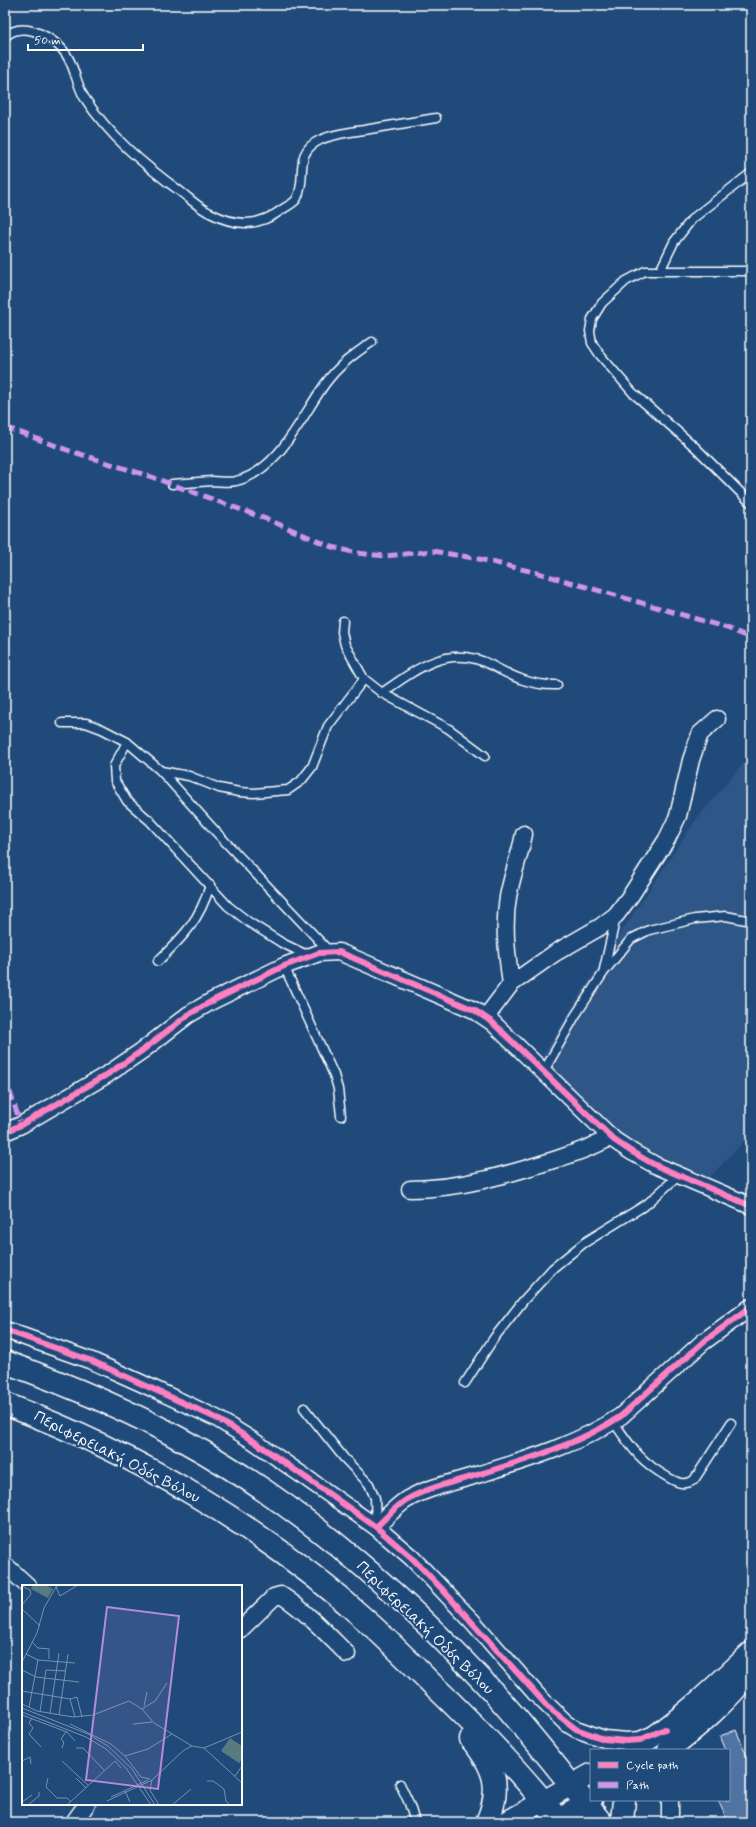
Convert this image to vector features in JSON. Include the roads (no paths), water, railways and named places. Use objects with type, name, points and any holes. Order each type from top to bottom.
[{"type":"main road","name":"Περιφερειακή Οδός Βόλου","points":[[5,1362],[54,1379],[157,1426],[239,1475],[304,1519],[377,1578],[458,1655],[516,1718],[571,1785],[589,1802],[601,1822]]},
{"type":"main road","name":"Περιφερειακή Οδός Βόλου","points":[[5,1404],[67,1429],[148,1469],[199,1497],[233,1518],[313,1576],[369,1623],[450,1702],[511,1764],[543,1801],[557,1821]]},
{"type":"main road","points":[[450,1702],[460,1725],[485,1756],[491,1771],[495,1798],[487,1822]]},
{"type":"main road","points":[[622,1822],[624,1801]]},
{"type":"street","points":[[486,1017],[511,984],[555,953],[616,915],[667,840],[678,816],[691,760],[700,734],[717,719]]},
{"type":"street","points":[[511,984],[506,937],[508,899],[514,867],[521,851],[524,834]]},
{"type":"street","points":[[5,1132],[33,1118],[108,1074],[143,1050],[188,1015],[212,1001],[284,966],[309,956],[329,951],[339,952],[351,957],[474,1010],[486,1017],[544,1071],[611,1137],[632,1152],[655,1165],[751,1206]]},
{"type":"street","points":[[410,1189],[436,1189],[522,1170],[599,1144],[611,1137]]},
{"type":"street","points":[[376,1527],[399,1505],[426,1490],[484,1473],[554,1449],[587,1436],[613,1421],[703,1342],[751,1307]]},
{"type":"street","points":[[5,1330],[92,1361],[216,1418],[255,1442],[376,1527],[412,1558],[473,1622],[537,1695],[565,1722],[594,1736],[614,1740],[640,1740],[665,1729]]},
{"type":"street","points":[[5,1565],[27,1585]]},
{"type":"street","points":[[242,1628],[274,1597],[281,1595],[289,1600],[347,1654]]},
{"type":"street","points":[[634,1749],[665,1729],[701,1700],[751,1652]]},
{"type":"street","points":[[677,1747],[741,1686],[751,1671]]},
{"type":"street","points":[[506,1822],[590,1775]]},
{"type":"street","points":[[670,1801],[670,1822]]},
{"type":"street","points":[[557,1821],[589,1802]]},
{"type":"street","points":[[74,1822],[86,1805]]},
{"type":"lane","points":[[5,37],[9,33],[22,29],[30,29],[47,36],[61,48],[70,60],[77,83],[94,112],[123,145],[152,170],[208,212],[224,219],[240,223],[269,219],[297,199],[301,186],[302,157],[310,147],[320,140],[339,134],[436,118]]},
{"type":"lane","points":[[660,271],[674,242],[692,219],[751,173]]},
{"type":"lane","points":[[751,271],[645,271],[626,281],[602,303],[592,319],[590,331],[592,343],[605,361],[633,393],[695,446],[751,503]]},
{"type":"lane","points":[[172,484],[236,481],[262,468],[283,446],[325,384],[338,369],[350,357],[372,342]]},
{"type":"lane","points":[[343,621],[342,632],[345,645],[364,679],[382,693],[449,729],[485,756]]},
{"type":"lane","points":[[382,693],[413,672],[447,657],[457,656],[480,661],[510,676],[531,683],[558,685]]},
{"type":"lane","points":[[161,771],[189,776],[219,788],[238,792],[254,794],[288,790],[301,781],[312,767],[328,726],[364,679]]},
{"type":"lane","points":[[62,723],[86,723],[127,742],[161,771],[216,832],[329,951]]},
{"type":"lane","points":[[127,742],[114,766],[115,781],[127,801],[150,821],[228,906],[250,923],[282,943],[309,956]]},
{"type":"lane","points":[[158,962],[199,915],[210,885]]},
{"type":"lane","points":[[604,972],[616,915]]},
{"type":"lane","points":[[544,1071],[575,1016],[604,972],[631,939],[649,930],[688,920],[726,916],[751,921]]},
{"type":"lane","points":[[284,966],[334,1075],[338,1089],[341,1116]]},
{"type":"lane","points":[[465,1383],[499,1332],[523,1301],[553,1268],[584,1243],[647,1204],[679,1174]]},
{"type":"lane","points":[[304,1408],[344,1458],[369,1484],[375,1498],[376,1527]]},
{"type":"lane","points":[[613,1421],[635,1453],[647,1465],[678,1483],[688,1484],[694,1480],[731,1423]]},
{"type":"lane","points":[[400,1784],[409,1803],[415,1822]]}]
